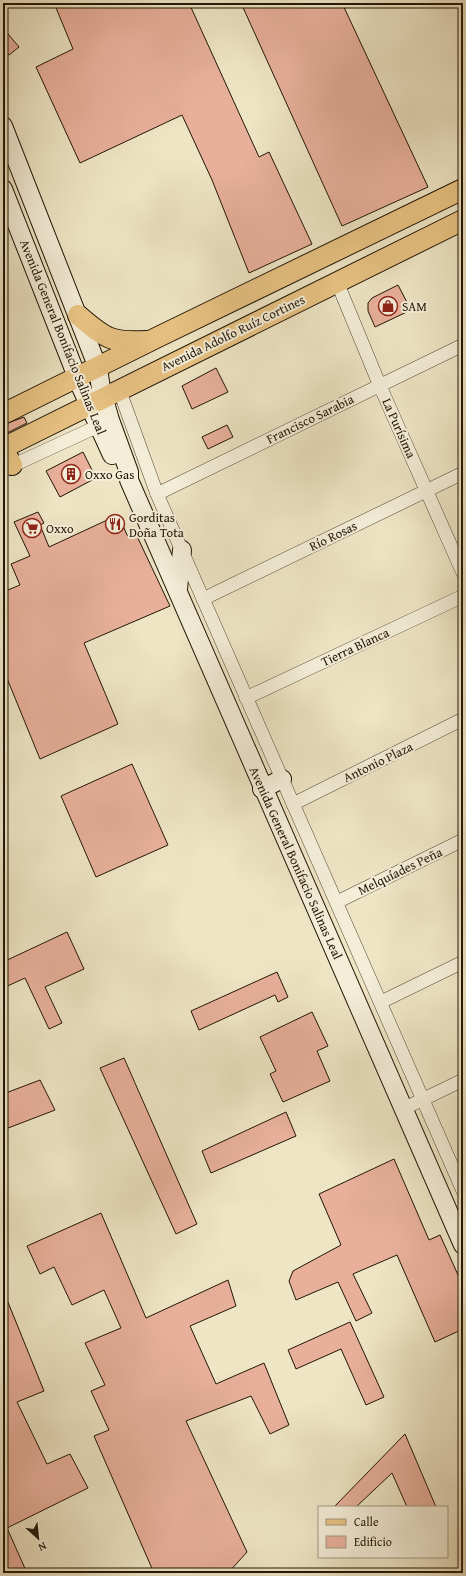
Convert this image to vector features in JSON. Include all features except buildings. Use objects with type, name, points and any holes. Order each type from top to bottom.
[{"type":"main road","points":[[3,414],[98,368],[150,340],[463,189]]},
{"type":"main road","name":"Avenida Adolfo Ruíz Cortines","points":[[3,448],[103,397],[463,220]]},
{"type":"main road","points":[[78,315],[101,334],[113,340],[126,342],[150,340]]},
{"type":"main road","points":[[3,448],[7,467]]},
{"type":"street","name":"Avenida General Bonifacio Salinas Leal","points":[[3,126],[98,368],[103,397],[104,423],[130,472],[129,480],[178,590],[262,789],[328,933],[463,1245]]},
{"type":"street","name":"Avenida General Bonifacio Salinas Leal","points":[[3,190],[77,378],[103,397]]},
{"type":"street","name":"La Purísima","points":[[338,282],[380,386],[463,573]]},
{"type":"street","name":"Francisco Sarabia","points":[[158,494],[463,345]]},
{"type":"street","points":[[103,397],[158,494],[463,1191]]},
{"type":"street","points":[[7,467],[104,423]]},
{"type":"street","name":"Río Rosas","points":[[203,599],[463,473]]},
{"type":"street","points":[[178,590],[182,550]]},
{"type":"street","name":"Tierra Blanca","points":[[246,698],[463,596]]},
{"type":"street","name":"Antonio Plaza","points":[[293,804],[463,719]]},
{"type":"street","points":[[262,789],[282,779]]},
{"type":"street","name":"Melquíades Peña","points":[[337,902],[463,840]]},
{"type":"street","points":[[381,1002],[463,962]]},
{"type":"street","points":[[403,1109],[463,1080]]},
{"type":"place","name":"SAM","points":[[388,306]]},
{"type":"place","name":"Oxxo Gas","points":[[71,474]]},
{"type":"place","name":"Gorditas Doña Tota","points":[[115,524]]},
{"type":"place","name":"Oxxo","points":[[32,528]]}]
